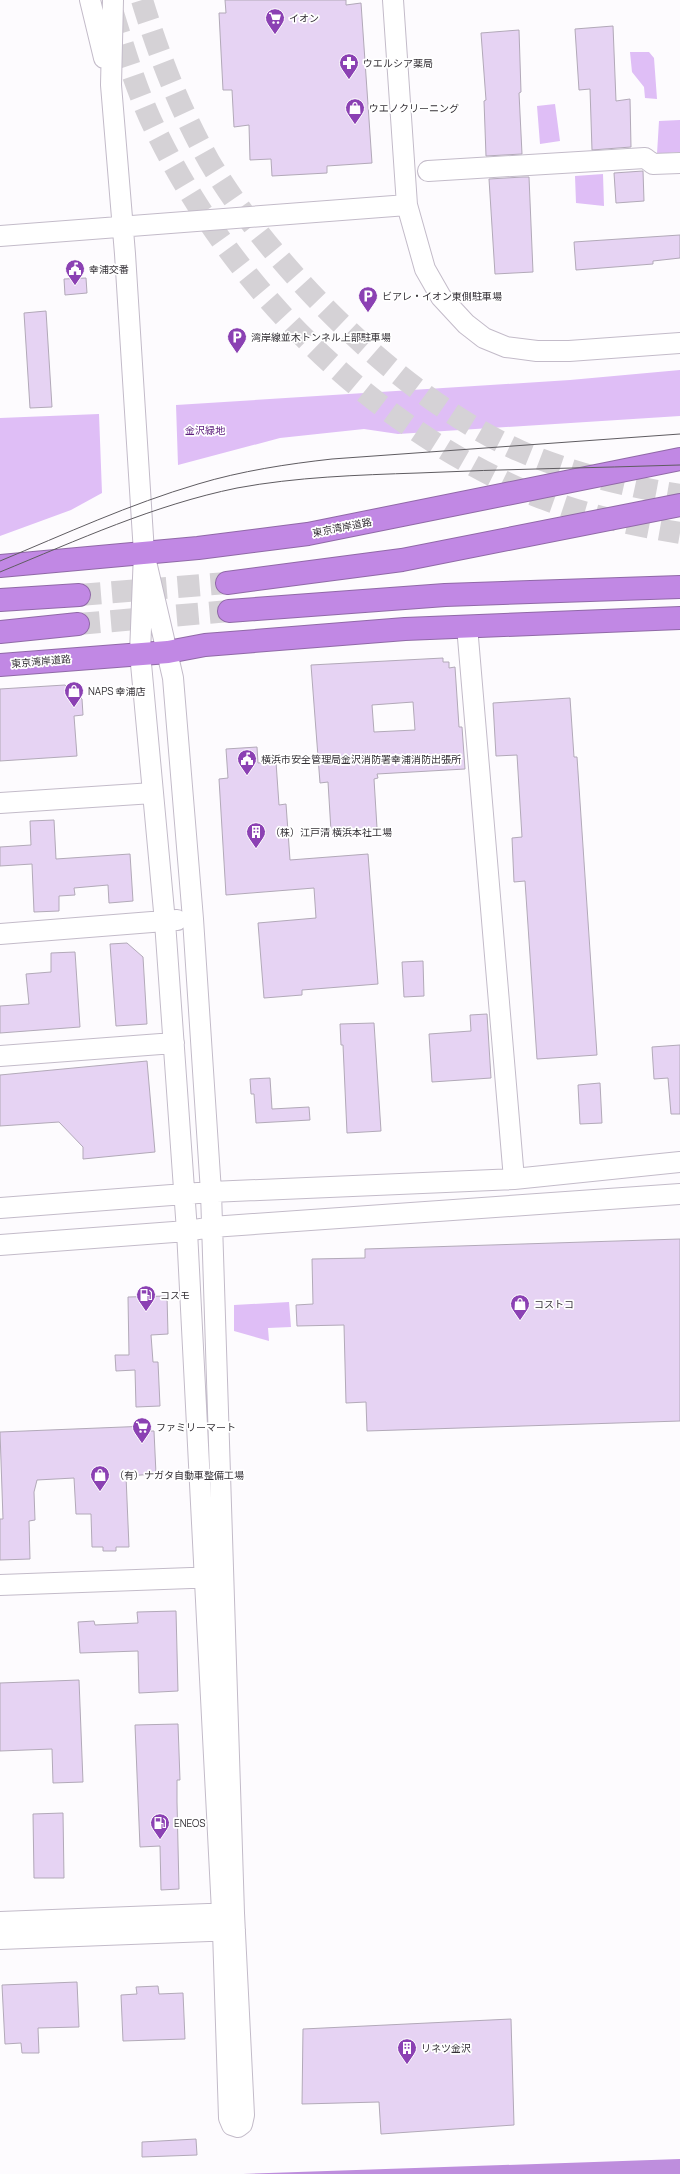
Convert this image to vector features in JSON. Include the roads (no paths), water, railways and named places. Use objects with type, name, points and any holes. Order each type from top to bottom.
[{"type":"highway","name":"東京湾岸道路","points":[[0,566],[144,553],[308,534],[680,459]]},
{"type":"highway","points":[[227,583],[402,560],[680,505]]},
{"type":"highway","points":[[229,611],[445,595],[680,587]]},
{"type":"highway","points":[[0,600],[79,595]]},
{"type":"highway","name":"東京湾岸道路","points":[[0,665],[168,652],[205,645],[467,626],[680,618]]},
{"type":"highway","points":[[0,632],[78,624]]},
{"type":"street","points":[[90,0],[111,85]]},
{"type":"street","points":[[113,0],[111,85],[123,228],[144,553],[140,653],[165,922],[183,1194],[214,1577]]},
{"type":"street","points":[[393,0],[408,205],[424,269],[441,297],[466,324],[484,338],[506,347],[537,351],[569,351],[680,343]]},
{"type":"street","points":[[428,170],[646,158],[653,164],[680,163]]},
{"type":"street","points":[[0,236],[123,228],[408,205]]},
{"type":"street","points":[[144,553],[173,678],[193,919],[211,1192],[214,1577],[228,1922],[229,2118],[232,2125],[238,2127],[242,2124],[244,2115],[228,1922]]},
{"type":"street","points":[[467,626],[514,1179]]},
{"type":"street","points":[[0,803],[153,793]]},
{"type":"street","points":[[0,934],[193,919]]},
{"type":"street","points":[[0,1056],[174,1043]]},
{"type":"street","points":[[0,1208],[211,1192],[514,1179],[680,1162]]},
{"type":"street","points":[[0,1245],[187,1231],[212,1227],[680,1194]]},
{"type":"street","points":[[0,1585],[214,1577]]},
{"type":"street","points":[[0,1922],[228,1922]]},
{"type":"street","points":[[0,1939],[228,1922]]},
{"type":"tunnel","points":[[142,0],[171,82],[198,142],[209,161],[236,202],[268,245],[305,287],[345,327],[387,365],[431,399],[476,428],[520,451],[559,466],[598,478],[680,495]]},
{"type":"tunnel","points":[[113,13],[134,77],[152,124],[192,196],[229,250],[270,302],[316,350],[366,394],[419,433],[475,467],[534,495],[570,508],[625,522],[680,533]]},
{"type":"tunnel","points":[[79,595],[227,583]]},
{"type":"tunnel","points":[[78,624],[229,611]]},
{"type":"tram line","points":[[0,561],[98,520],[173,492],[214,479],[264,468],[332,459],[680,434]]},
{"type":"tram line","points":[[0,572],[117,524],[146,514],[206,495],[259,484],[327,477],[483,470],[680,465]]},
{"type":"place","name":"イオン","points":[[275,35]]},
{"type":"place","name":"ウエルシア薬局","points":[[349,80]]},
{"type":"place","name":"ウエノクリーニング","points":[[355,125]]},
{"type":"place","name":"幸浦交番","points":[[75,286]]},
{"type":"place","name":"ビアレ・イオン東側駐車場","points":[[368,313]]},
{"type":"place","name":"湾岸線並木トンネル上部駐車場","points":[[237,354]]},
{"type":"place","name":"NAPS 幸浦店","points":[[74,708]]},
{"type":"place","name":"横浜市安全管理局金沢消防署幸浦消防出張所","points":[[247,776]]},
{"type":"place","name":"（株）江戸清 横浜本社工場","points":[[256,849]]},
{"type":"place","name":"コスモ","points":[[146,1312]]},
{"type":"place","name":"コストコ","points":[[520,1321]]},
{"type":"place","name":"ファミリーマート","points":[[142,1444]]},
{"type":"place","name":"（有）ナガタ自動車整備工場","points":[[100,1492]]},
{"type":"place","name":"ENEOS","points":[[160,1840]]},
{"type":"place","name":"リネツ金沢","points":[[407,2065]]},
{"type":"park label","name":"金沢緑地","points":[[205,430]]}]
